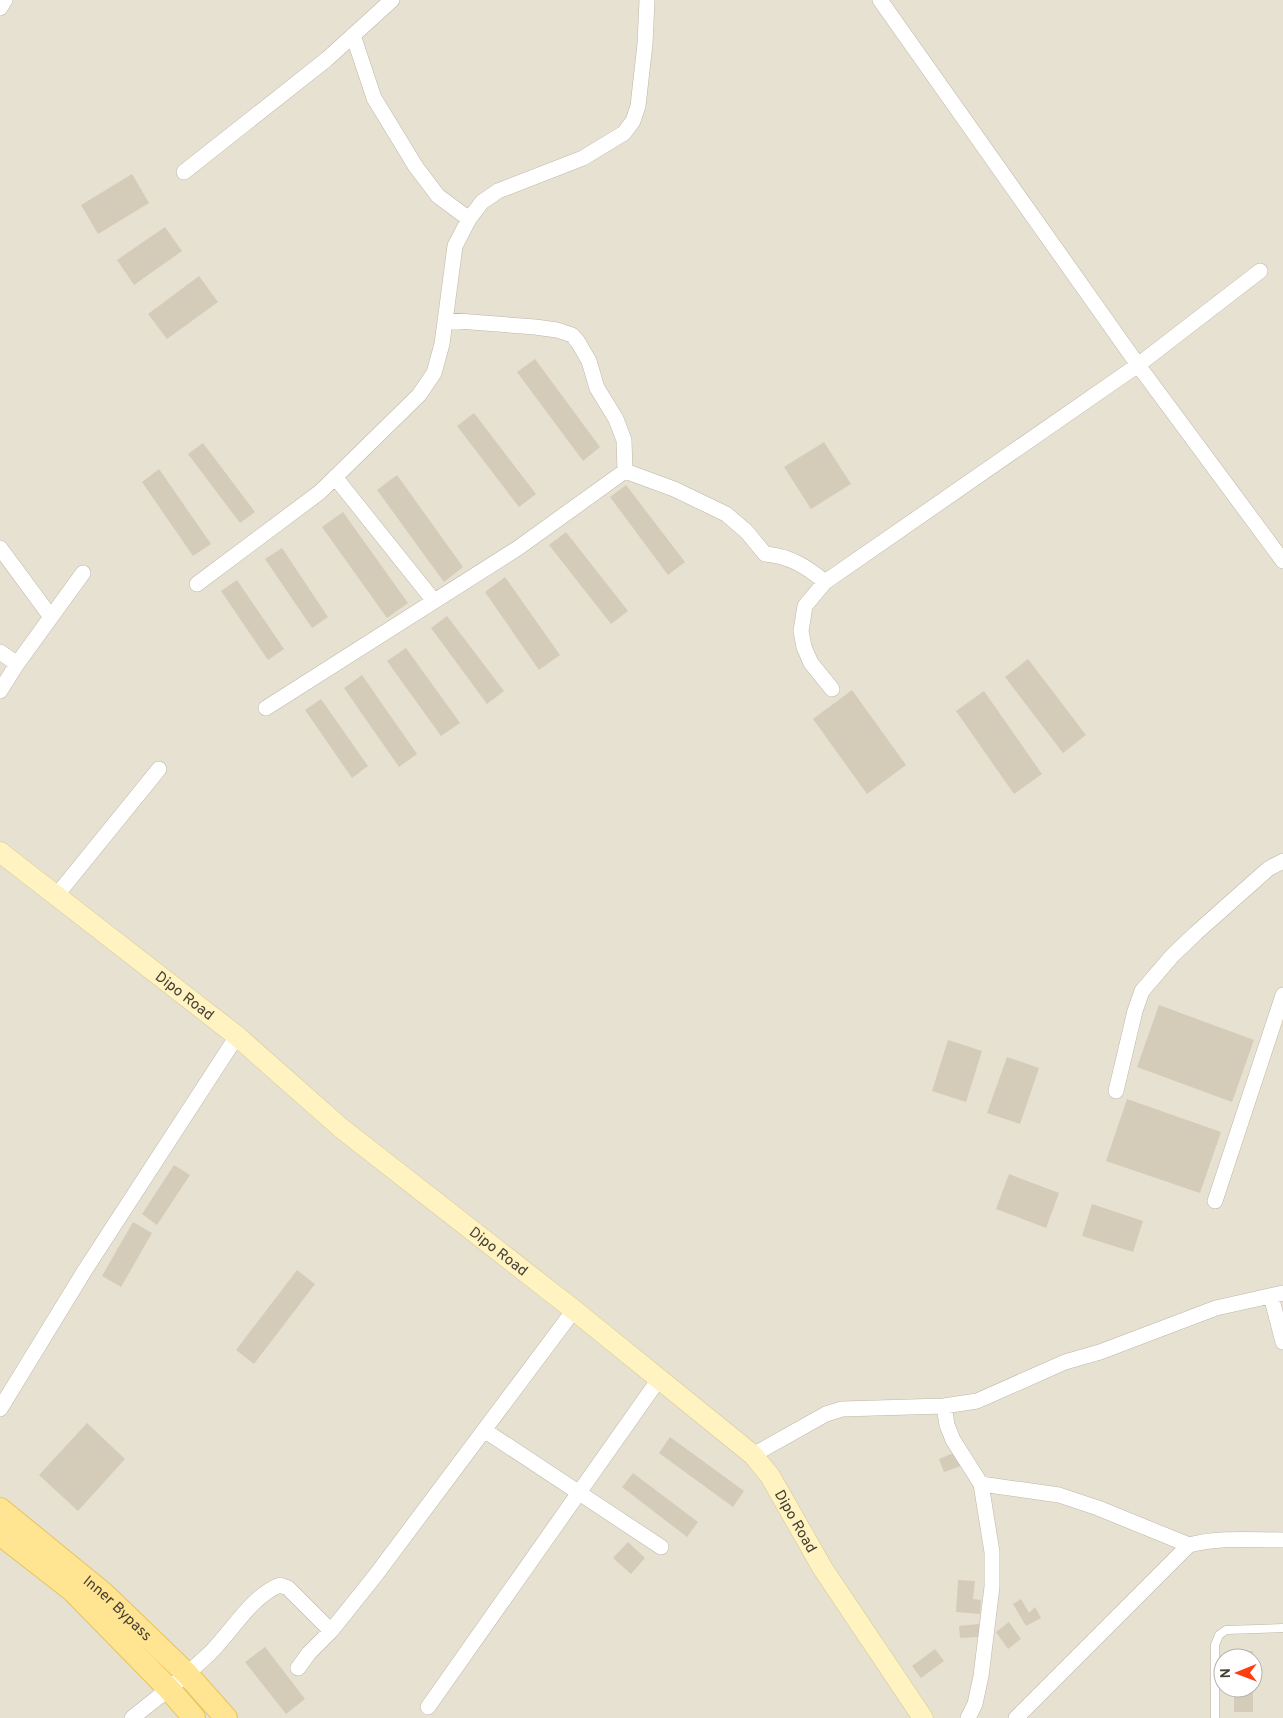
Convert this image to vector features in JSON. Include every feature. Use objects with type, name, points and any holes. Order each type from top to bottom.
[{"type":"main road","name":"Dipo Road","points":[[0,852],[237,1036],[341,1128],[574,1310],[754,1455],[770,1476],[823,1569],[923,1718]]},
{"type":"main road","name":"Inner Bypass","points":[[0,1509],[103,1593],[187,1674],[226,1718]]},
{"type":"main road","name":"Inner Bypass","points":[[0,1534],[72,1590],[169,1689],[194,1718]]},
{"type":"street","points":[[0,8],[5,0]]},
{"type":"street","points":[[184,172],[327,59],[392,0]]},
{"type":"street","points":[[197,584],[320,492],[419,395],[434,373],[442,344],[455,246],[469,219],[482,202],[498,191],[583,158],[624,133],[633,121],[638,106],[646,44],[647,0]]},
{"type":"street","points":[[880,0],[1138,365],[1283,561]]},
{"type":"street","points":[[353,36],[374,98],[416,167],[438,196],[469,219]]},
{"type":"street","points":[[832,689],[812,663],[804,647],[801,631],[805,606],[825,582],[1138,365],[1260,271]]},
{"type":"street","points":[[445,320],[542,328],[572,335],[589,361],[597,388],[616,419],[624,440],[625,471]]},
{"type":"street","points":[[625,471],[674,489],[726,514],[748,532],[766,554],[779,555],[792,560],[810,569],[825,582]]},
{"type":"street","points":[[434,601],[266,708],[314,676],[518,548],[625,471]]},
{"type":"street","points":[[335,477],[434,601]]},
{"type":"street","points":[[0,548],[51,617]]},
{"type":"street","points":[[0,691],[16,664],[83,573]]},
{"type":"street","points":[[0,652],[16,664]]},
{"type":"street","points":[[56,896],[159,769]]},
{"type":"street","points":[[1116,1091],[1134,1011],[1142,991],[1172,956],[1196,933],[1268,869],[1283,861]]},
{"type":"street","points":[[1215,1201],[1283,995]]},
{"type":"street","points":[[0,1409],[85,1270],[237,1036]]},
{"type":"street","points":[[754,1455],[826,1414],[842,1409],[944,1406],[977,1400],[1065,1362],[1100,1352],[1216,1308],[1277,1294],[1283,1342]]},
{"type":"street","points":[[298,1668],[309,1653],[331,1631],[375,1576],[574,1310]]},
{"type":"street","points":[[428,1707],[659,1379]]},
{"type":"street","points":[[944,1406],[947,1426],[981,1484],[992,1552],[992,1587],[981,1676],[975,1704],[968,1718]]},
{"type":"street","points":[[484,1430],[661,1547]]},
{"type":"street","points":[[981,1484],[1058,1494],[1189,1545]]},
{"type":"street","points":[[1016,1718],[1189,1545],[1223,1540],[1283,1540]]},
{"type":"street","points":[[132,1718],[211,1652],[251,1606],[271,1588],[280,1585],[288,1588],[331,1631]]},
{"type":"lane","points":[[1215,1718],[1215,1645],[1219,1635],[1226,1630],[1283,1628]]},
{"type":"shaded area","points":[[0,0],[1283,0],[1283,1718],[0,1718]]},
{"type":"building","points":[[132,174],[149,203],[98,234],[81,205]]},
{"type":"building","points":[[165,227],[182,251],[134,285],[117,260]]},
{"type":"building","points":[[199,276],[218,302],[167,339],[148,314]]},
{"type":"building","points":[[535,359],[600,447],[583,461],[517,372]]},
{"type":"building","points":[[474,413],[536,494],[519,507],[457,426]]},
{"type":"building","points":[[824,442],[851,484],[811,509],[784,467]]},
{"type":"building","points":[[203,443],[255,512],[240,523],[188,454]]},
{"type":"building","points":[[159,469],[211,544],[193,556],[142,482]]},
{"type":"building","points":[[397,475],[463,567],[444,582],[377,490]]},
{"type":"building","points":[[626,485],[685,562],[668,575],[610,497]]},
{"type":"building","points":[[343,512],[408,603],[387,618],[322,527]]},
{"type":"building","points":[[566,532],[628,611],[611,624],[549,545]]},
{"type":"building","points":[[282,548],[328,617],[312,628],[265,559]]},
{"type":"building","points":[[505,577],[560,655],[539,670],[485,592]]},
{"type":"building","points":[[237,580],[284,649],[268,660],[221,591]]},
{"type":"building","points":[[447,616],[504,691],[487,704],[431,628]]},
{"type":"building","points":[[406,648],[460,723],[441,736],[387,661]]},
{"type":"building","points":[[1028,659],[1086,735],[1063,753],[1005,677]]},
{"type":"building","points":[[362,675],[417,754],[399,767],[344,688]]},
{"type":"building","points":[[852,690],[906,765],[867,794],[813,719]]},
{"type":"building","points":[[984,691],[1042,774],[1014,794],[956,711]]},
{"type":"building","points":[[321,699],[368,766],[352,778],[305,710]]},
{"type":"building","points":[[1159,1005],[1254,1040],[1232,1102],[1137,1067]]},
{"type":"building","points":[[948,1040],[982,1051],[966,1102],[932,1091]]},
{"type":"building","points":[[1007,1057],[1039,1068],[1020,1124],[987,1113]]},
{"type":"building","points":[[1127,1099],[1221,1132],[1200,1193],[1106,1161]]},
{"type":"building","points":[[174,1165],[190,1175],[157,1225],[142,1214]]},
{"type":"building","points":[[1009,1174],[1059,1193],[1046,1228],[996,1209]]},
{"type":"building","points":[[1092,1204],[1143,1221],[1133,1252],[1082,1236]]},
{"type":"building","points":[[133,1222],[152,1233],[121,1287],[102,1276]]},
{"type":"building","points":[[297,1270],[315,1284],[254,1364],[236,1350]]},
{"type":"building","points":[[87,1423],[125,1459],[78,1511],[39,1475]]},
{"type":"building","points":[[670,1437],[744,1491],[733,1507],[659,1453]]},
{"type":"building","points":[[956,1452],[961,1466],[944,1472],[939,1459]]},
{"type":"building","points":[[633,1473],[698,1522],[687,1537],[622,1487]]},
{"type":"building","points":[[628,1542],[645,1558],[631,1574],[613,1558]]},
{"type":"building","points":[[958,1580],[975,1581],[973,1599],[981,1600],[980,1614],[956,1612]]},
{"type":"building","points":[[1021,1599],[1029,1613],[1035,1607],[1041,1618],[1026,1626],[1013,1604]]},
{"type":"building","points":[[1009,1622],[1021,1639],[1008,1649],[996,1632]]},
{"type":"building","points":[[979,1624],[979,1637],[960,1638],[959,1626]]},
{"type":"building","points":[[265,1647],[305,1699],[286,1714],[245,1662]]},
{"type":"building","points":[[935,1649],[944,1661],[921,1678],[912,1666]]},
{"type":"building","points":[[1234,1698],[1253,1698],[1253,1712],[1234,1712]]}]
